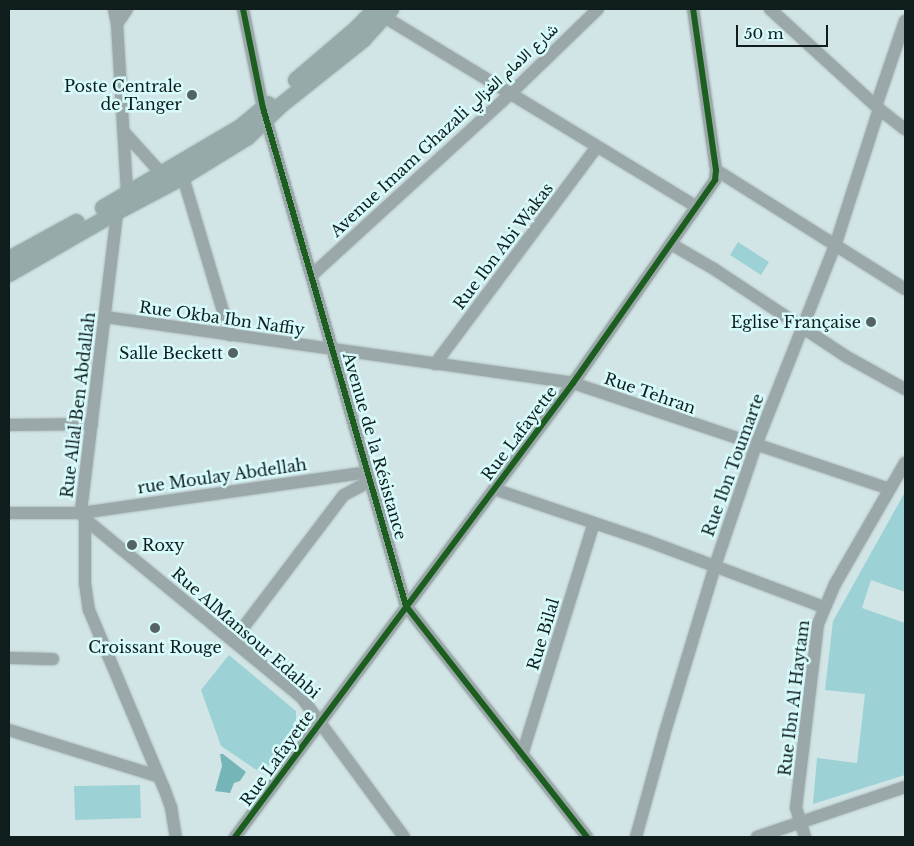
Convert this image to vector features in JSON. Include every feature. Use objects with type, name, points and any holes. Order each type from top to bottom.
[{"type":"main road","points":[[9,274],[121,201],[160,172],[265,114],[363,40],[381,11]]},
{"type":"main road","points":[[9,259],[121,201],[184,177],[248,137],[265,114]]},
{"type":"street","name":"Rue Allal Ben Abdallah","points":[[114,9],[117,24],[124,132],[121,201],[92,424],[83,516],[86,583],[89,610],[171,807],[176,837]]},
{"type":"street","points":[[117,24],[127,9]]},
{"type":"street","name":"Avenue de la Résistance","points":[[243,9],[265,114],[406,606],[587,837]]},
{"type":"street","name":"Avenue Imam Ghazali شارع الامام الغزالي","points":[[312,275],[510,94],[598,9]]},
{"type":"street","points":[[693,9],[716,170],[836,243],[905,289]]},
{"type":"street","points":[[770,9],[878,108],[905,129]]},
{"type":"street","points":[[381,11],[510,94],[696,206]]},
{"type":"street","name":"Rue Ibn Toumarte","points":[[636,837],[664,735],[715,566],[756,445],[836,243],[905,21]]},
{"type":"street","points":[[124,132],[160,172]]},
{"type":"street","name":"Rue Ibn Abi Wakas","points":[[435,364],[597,146]]},
{"type":"street","name":"Rue Lafayette","points":[[235,837],[573,384],[715,180],[716,170]]},
{"type":"street","points":[[184,177],[230,335]]},
{"type":"street","points":[[671,244],[714,269],[847,357],[905,390]]},
{"type":"street","name":"Rue Okba Ibn Naffiy","points":[[105,317],[334,350]]},
{"type":"street","name":"Rue Tehran","points":[[334,350],[573,384],[889,489]]},
{"type":"street","points":[[9,426],[92,424]]},
{"type":"street","name":"Rue Ibn Al Haytam","points":[[805,837],[796,808],[816,634],[823,607],[905,463]]},
{"type":"street","points":[[233,641],[344,495],[369,477]]},
{"type":"street","name":"rue Moulay Abdellah","points":[[9,513],[83,516],[369,477]]},
{"type":"street","points":[[494,489],[715,566],[823,607]]},
{"type":"street","name":"Rue AlMansour Edahbi","points":[[83,516],[302,698],[404,837]]},
{"type":"street","name":"Rue Bilal","points":[[522,755],[594,523]]},
{"type":"street","points":[[9,658],[53,659]]},
{"type":"street","points":[[9,730],[157,776]]},
{"type":"street","points":[[757,837],[905,787]]},
{"type":"shaded area","points":[[738,242],[769,262],[761,275],[730,255]]},
{"type":"shaded area","points":[[905,492],[905,592],[871,580],[862,608],[905,623],[905,775],[813,804],[817,758],[857,763],[865,694],[825,690],[833,621]]},
{"type":"shaded area","points":[[229,655],[296,711],[296,738],[261,773],[221,746],[201,690]]},
{"type":"shaded area","points":[[220,754],[223,754],[246,772],[240,781],[234,783],[230,793],[215,791],[222,766]]},
{"type":"shaded area","points":[[140,785],[141,818],[75,820],[74,786]]},
{"type":"cycle path","points":[[243,9],[263,108],[406,606],[587,837]]},
{"type":"cycle path","points":[[235,837],[573,383],[715,180],[716,170],[693,9]]},
{"type":"place","name":"Poste Centrale de Tanger","points":[[192,95]]},
{"type":"place","name":"Eglise Française","points":[[871,322]]},
{"type":"place","name":"Salle Beckett","points":[[233,353]]},
{"type":"place","name":"Roxy","points":[[132,545]]},
{"type":"place","name":"Croissant Rouge","points":[[155,628]]}]
